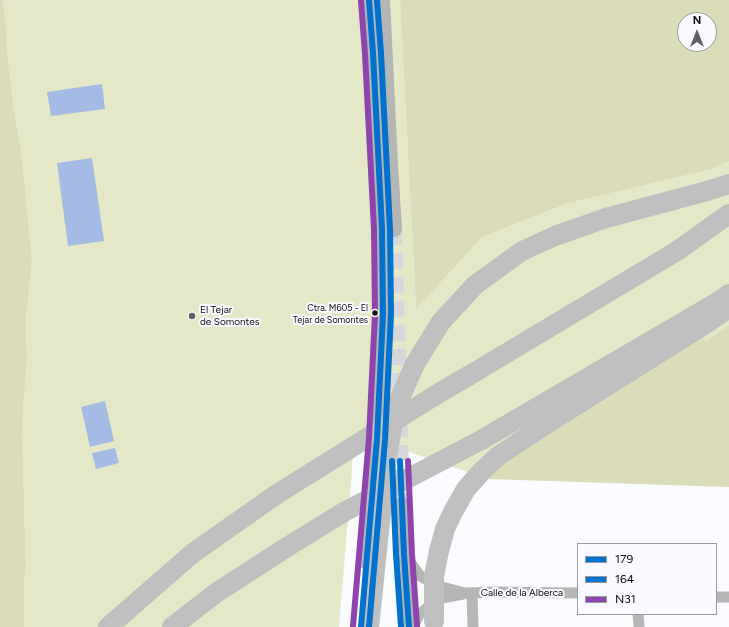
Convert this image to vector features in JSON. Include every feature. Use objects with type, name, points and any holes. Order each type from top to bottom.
[{"type":"highway","points":[[369,627],[387,456],[396,407],[415,364],[442,322],[475,284],[522,251],[555,236],[606,218],[707,192],[729,184]]},
{"type":"highway","points":[[108,627],[193,553],[277,494],[439,393],[677,251],[729,214]]},
{"type":"highway","points":[[172,627],[216,592],[344,512],[483,439],[729,294]]},
{"type":"highway","points":[[434,627],[434,576],[445,529],[466,489],[482,471],[498,456],[729,308]]},
{"type":"street","points":[[361,627],[377,439],[383,314],[382,229],[369,0]]},
{"type":"street","points":[[382,0],[394,229]]},
{"type":"street","points":[[402,505],[409,627]]},
{"type":"street","points":[[404,554],[420,576],[438,586],[469,593]]},
{"type":"street","points":[[413,627],[419,615],[437,599],[469,593]]},
{"type":"street","points":[[469,593],[473,627]]},
{"type":"street","name":"Calle de la Alberca","points":[[469,593],[577,593]]},
{"type":"street","points":[[717,597],[729,597]]},
{"type":"street","points":[[638,615],[638,627]]},
{"type":"green space","points":[[0,0],[3,0],[7,52],[14,110],[21,148],[32,262],[26,319],[27,359],[22,426],[26,567],[24,583],[24,627],[0,627]]},
{"type":"green space","name":"El Tejar de Somontes","points":[[3,0],[400,0],[416,308],[482,237],[566,204],[712,169],[729,161],[729,325],[706,341],[701,334],[566,420],[488,479],[354,434],[339,627],[24,627],[24,583],[26,567],[22,426],[27,359],[26,319],[32,262],[21,148],[14,110],[7,52]]},
{"type":"green space","points":[[400,0],[729,0],[729,161],[712,169],[566,204],[482,237],[416,308]]},
{"type":"green space","points":[[729,325],[729,487],[488,479],[499,466],[701,334],[706,341]]},
{"type":"water","points":[[102,84],[105,109],[51,116],[47,92]]},
{"type":"water","points":[[92,158],[104,241],[68,246],[57,163]]},
{"type":"water","points":[[105,401],[114,441],[90,447],[81,407]]},
{"type":"water","points":[[115,448],[119,463],[96,469],[92,453]]},
{"type":"tunnel","points":[[394,229],[402,505]]},
{"type":"transit line","name":"179","points":[[361,627],[377,439],[383,314],[382,229],[369,0]]},
{"type":"transit line","name":"164","points":[[369,627],[385,440],[391,314],[390,229],[377,0]]},
{"type":"transit line","name":"N31","points":[[353,626],[369,438],[375,314],[374,229],[361,1]]},
{"type":"transit line","name":"164","points":[[392,461],[401,627]]},
{"type":"transit line","name":"179","points":[[400,461],[409,627]]},
{"type":"transit line","name":"N31","points":[[408,461],[417,626]]},
{"type":"place","name":"Ctra. M605 - El Tejar de Somontes","points":[[375,313]]},
{"type":"place","name":"El Tejar de Somontes","points":[[192,316]]}]
